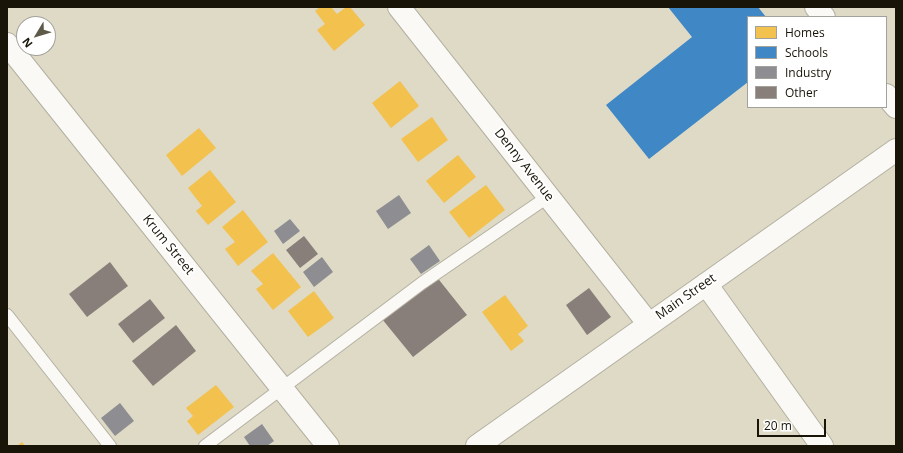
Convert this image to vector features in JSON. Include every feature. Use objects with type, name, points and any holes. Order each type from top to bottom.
[{"type":"street","name":"Denny Avenue","points":[[399,7],[648,323]]},
{"type":"street","points":[[816,7],[823,16]]},
{"type":"street","name":"Krum Street","points":[[7,44],[328,446]]},
{"type":"street","points":[[887,96],[896,107]]},
{"type":"street","name":"Main Street","points":[[477,446],[648,323],[896,150]]},
{"type":"street","points":[[706,284],[822,446]]},
{"type":"lane","points":[[205,446],[422,283],[549,196]]},
{"type":"lane","points":[[7,315],[110,446]]},
{"type":"building: Homes","points":[[320,7],[331,7],[337,14],[346,7],[350,7],[365,25],[334,51],[317,30],[325,24],[315,11]]},
{"type":"building: Homes","points":[[400,81],[419,106],[391,128],[372,103]]},
{"type":"building: Homes","points":[[432,117],[448,140],[418,162],[401,139]]},
{"type":"building: Homes","points":[[199,128],[216,148],[182,176],[166,155]]},
{"type":"building: Homes","points":[[458,155],[476,177],[444,203],[426,181]]},
{"type":"building: Homes","points":[[210,170],[236,202],[208,225],[196,211],[202,206],[188,188]]},
{"type":"building: Homes","points":[[486,185],[505,210],[469,238],[449,212]]},
{"type":"building: Homes","points":[[243,210],[268,242],[238,266],[225,249],[235,242],[222,227]]},
{"type":"building: Homes","points":[[273,253],[301,287],[273,310],[256,289],[263,284],[251,271]]},
{"type":"building: Homes","points":[[314,291],[334,318],[308,337],[288,311]]},
{"type":"building: Homes","points":[[505,295],[528,326],[518,334],[524,341],[511,351],[482,312]]},
{"type":"building: Homes","points":[[216,385],[234,407],[198,435],[187,421],[193,416],[186,408]]},
{"type":"building: Homes","points":[[22,442],[25,446],[17,446]]},
{"type":"building: Schools","points":[[668,7],[758,7],[765,16],[747,16],[747,83],[649,159],[606,105],[692,37]]},
{"type":"building: Industry","points":[[399,195],[411,213],[388,229],[376,211]]},
{"type":"building: Industry","points":[[290,219],[300,231],[283,244],[274,231]]},
{"type":"building: Industry","points":[[429,245],[440,261],[421,274],[410,259]]},
{"type":"building: Industry","points":[[322,257],[333,272],[314,287],[303,272]]},
{"type":"building: Industry","points":[[120,403],[134,421],[115,436],[101,418]]},
{"type":"building: Industry","points":[[262,424],[274,441],[267,446],[250,446],[244,437]]},
{"type":"building: Other","points":[[304,236],[318,254],[300,268],[286,250]]},
{"type":"building: Other","points":[[110,262],[128,286],[87,317],[69,294]]},
{"type":"building: Other","points":[[436,276],[467,315],[413,357],[382,319]]},
{"type":"building: Other","points":[[589,288],[611,317],[587,335],[566,305]]},
{"type":"building: Other","points":[[150,299],[165,318],[133,343],[118,324]]},
{"type":"building: Other","points":[[176,325],[196,351],[153,386],[132,361]]}]
